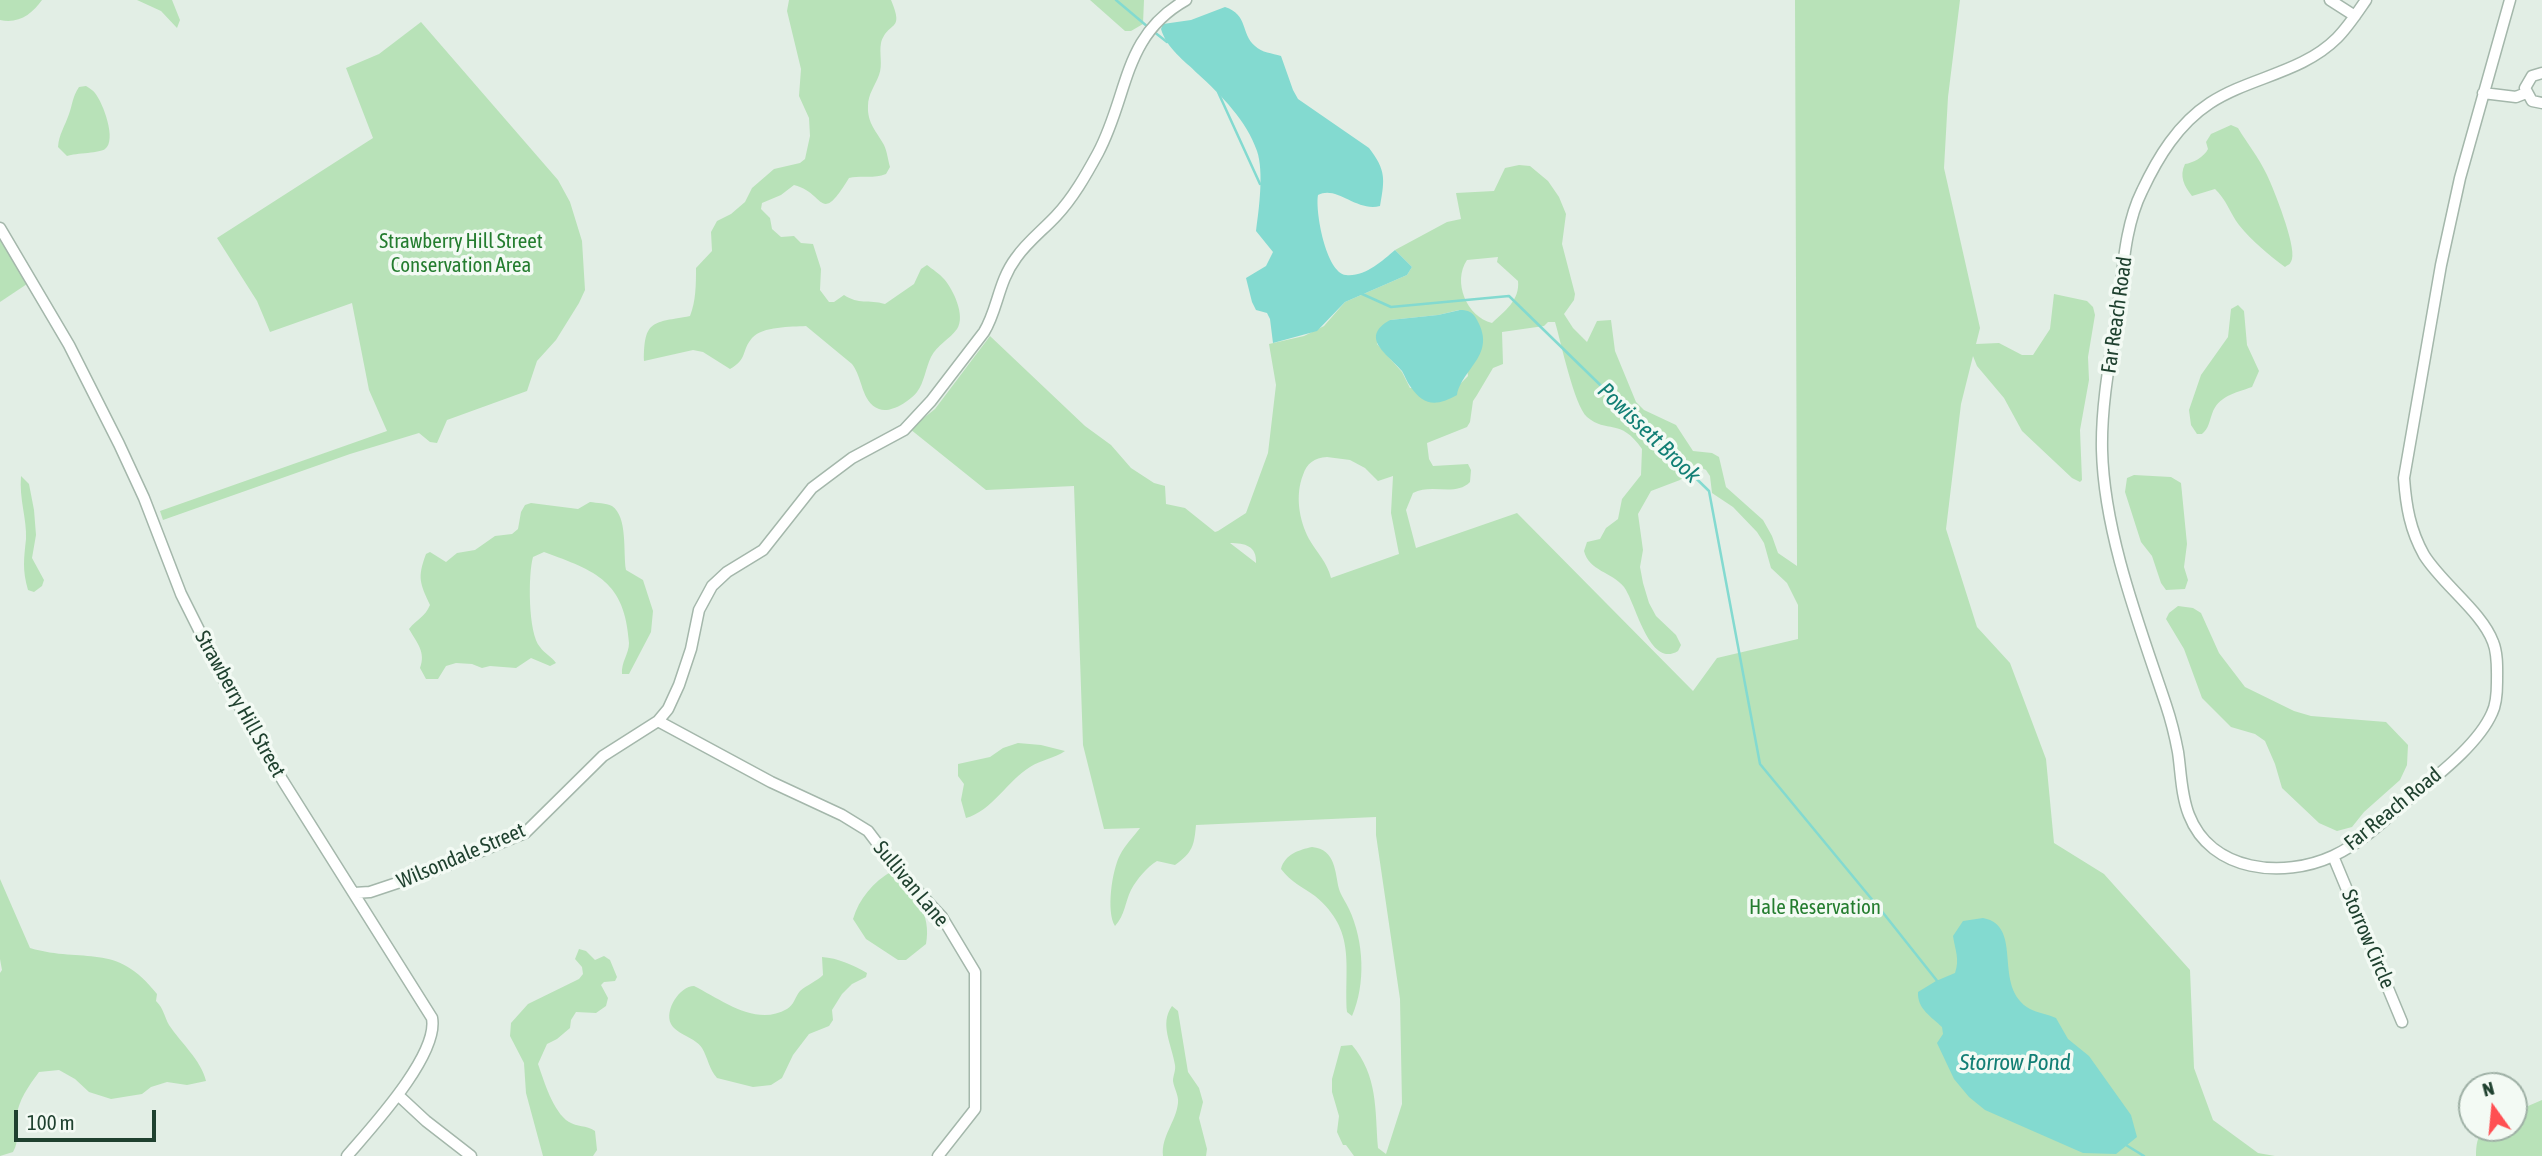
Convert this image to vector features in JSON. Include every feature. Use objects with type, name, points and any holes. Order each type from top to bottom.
[{"type":"street","name":"Wilsondale Street","points":[[354,893],[370,891],[433,870],[522,835],[603,756],[657,721],[668,709],[679,685],[691,649],[699,610],[712,586],[727,572],[763,550],[802,498],[828,475],[852,458],[904,430],[930,401],[990,321],[997,293],[1015,259],[1058,214],[1098,154],[1115,119],[1136,51],[1152,26],[1186,0]]},
{"type":"street","points":[[2330,0],[2355,16]]},
{"type":"street","name":"Far Reach Road","points":[[2366,0],[2336,39],[2314,56],[2294,67],[2227,93],[2207,105],[2186,122],[2156,165],[2140,195],[2130,231],[2103,416],[2102,453],[2115,538],[2134,608],[2171,719],[2190,818],[2202,836],[2220,854],[2241,864],[2271,870],[2301,866],[2333,856],[2357,842],[2448,765],[2478,735],[2494,712],[2497,666],[2493,643],[2482,624],[2425,556],[2406,509],[2404,478],[2441,265],[2483,93],[2510,0]]},
{"type":"street","points":[[2542,73],[2528,79],[2526,93],[2532,101],[2542,103]]},
{"type":"street","points":[[2483,93],[2516,97],[2526,93]]},
{"type":"street","name":"Strawberry Hill Street","points":[[0,228],[69,345],[119,444],[144,498],[169,565],[216,666],[254,733],[433,1022],[432,1037],[398,1096],[347,1156]]},
{"type":"street","name":"Sullivan Lane","points":[[657,721],[771,782],[842,815],[868,831],[896,868],[942,917],[975,972],[975,1109],[938,1156]]},
{"type":"street","name":"Storrow Circle","points":[[2333,856],[2402,1022]]},
{"type":"street","points":[[398,1096],[471,1156]]},
{"type":"green space","points":[[0,0],[42,0],[24,17],[7,21],[0,20]]},
{"type":"green space","points":[[137,0],[172,0],[180,20],[177,28],[161,11]]},
{"type":"green space","points":[[789,0],[891,0],[895,10],[896,22],[881,43],[880,71],[868,102],[871,122],[887,153],[890,167],[886,174],[849,178],[827,204],[794,185],[781,195],[762,203],[761,209],[770,218],[772,229],[781,237],[794,236],[801,243],[813,244],[821,269],[820,290],[829,302],[834,302],[844,295],[854,300],[885,304],[914,284],[921,269],[927,265],[948,283],[959,310],[957,329],[934,353],[917,392],[905,403],[889,410],[873,406],[865,395],[852,364],[806,326],[778,328],[757,334],[739,362],[730,369],[703,352],[693,350],[644,361],[646,337],[653,325],[690,316],[695,298],[696,268],[712,251],[711,232],[717,221],[745,202],[752,188],[774,169],[800,163],[805,159],[810,136],[809,118],[799,96],[801,69],[787,11]]},
{"type":"green space","points":[[1090,0],[1144,0],[1143,24],[1131,31],[1125,31]]},
{"type":"green space","name":"Hale Reservation","points":[[1795,0],[1960,0],[1948,97],[1944,168],[1980,328],[1976,344],[1999,343],[2022,355],[2033,355],[2050,329],[2054,294],[2087,301],[2093,307],[2095,315],[2088,357],[2089,380],[2080,430],[2082,480],[2080,482],[2072,478],[2022,431],[2004,398],[1977,366],[1973,356],[1961,404],[1946,529],[1977,627],[2010,663],[2046,759],[2054,843],[2104,874],[2190,970],[2194,1068],[2213,1120],[2258,1153],[2275,1156],[1354,1156],[1346,1145],[1343,1145],[1337,1132],[1339,1116],[1332,1092],[1332,1079],[1341,1046],[1352,1045],[1367,1069],[1374,1094],[1378,1148],[1386,1154],[1402,1104],[1400,999],[1376,835],[1376,817],[1196,825],[1193,843],[1186,856],[1175,865],[1157,861],[1146,870],[1131,890],[1115,926],[1112,920],[1111,891],[1117,862],[1140,828],[1104,829],[1083,745],[1074,486],[986,490],[910,429],[935,409],[990,336],[1085,426],[1111,445],[1131,468],[1154,483],[1165,486],[1166,504],[1185,508],[1215,532],[1218,531],[1246,513],[1268,453],[1276,385],[1269,344],[1304,336],[1324,326],[1345,302],[1407,275],[1412,267],[1395,250],[1447,222],[1461,219],[1456,193],[1494,191],[1505,168],[1530,166],[1548,181],[1566,214],[1562,244],[1575,294],[1564,314],[1573,328],[1587,342],[1597,321],[1611,320],[1615,351],[1636,402],[1644,410],[1676,425],[1693,451],[1712,453],[1719,457],[1726,487],[1763,520],[1778,553],[1797,566]],"holes":[[[1498,257],[1497,262],[1518,281],[1514,299],[1492,323],[1475,314],[1464,298],[1461,278],[1467,260]],[[1459,310],[1468,376],[1459,385],[1410,388],[1402,372],[1377,344],[1390,320]],[[1548,322],[1555,322],[1577,400],[1587,417],[1601,425],[1627,433],[1642,449],[1641,475],[1622,499],[1618,519],[1606,528],[1600,539],[1587,542],[1584,551],[1591,563],[1624,587],[1651,643],[1659,651],[1668,654],[1678,651],[1681,645],[1676,635],[1656,616],[1649,603],[1640,567],[1643,550],[1638,514],[1651,491],[1680,480],[1694,469],[1702,468],[1710,476],[1712,493],[1733,507],[1757,532],[1764,543],[1771,568],[1787,583],[1798,605],[1798,639],[1717,658],[1693,691],[1517,513],[1416,548],[1406,510],[1413,493],[1428,489],[1457,489],[1470,482],[1471,470],[1468,464],[1433,466],[1429,459],[1427,443],[1467,427],[1473,401],[1493,368],[1503,364],[1502,332],[1544,326]],[[1327,457],[1350,460],[1365,468],[1378,481],[1393,476],[1391,513],[1399,554],[1331,578],[1306,532],[1299,507],[1303,475],[1309,464]],[[1230,543],[1249,547],[1256,557],[1256,563]]]},
{"type":"green space","name":"Strawberry Hill Street Conservation Area","points":[[421,22],[558,180],[570,202],[582,241],[585,290],[579,303],[556,340],[537,361],[527,391],[447,420],[437,443],[430,442],[419,433],[350,454],[163,520],[160,511],[387,431],[369,390],[352,303],[270,332],[257,301],[217,238],[373,138],[346,68],[379,54]]},
{"type":"green space","points":[[86,86],[95,93],[102,105],[110,138],[103,150],[67,156],[58,147],[60,138],[79,87]]},
{"type":"green space","points":[[2231,125],[2238,128],[2260,163],[2279,204],[2292,252],[2291,262],[2285,267],[2244,231],[2215,189],[2192,196],[2185,185],[2182,173],[2185,164],[2198,159],[2206,152],[2206,142],[2211,134]]},
{"type":"green space","points":[[0,238],[27,284],[0,302]]},
{"type":"green space","points":[[2238,305],[2244,311],[2247,345],[2259,371],[2252,387],[2218,403],[2206,429],[2202,434],[2197,434],[2191,425],[2189,410],[2201,375],[2228,337],[2231,309]]},
{"type":"green space","points":[[2134,475],[2171,477],[2181,483],[2187,544],[2184,567],[2188,580],[2185,589],[2166,590],[2152,556],[2141,542],[2125,492],[2127,478]]},
{"type":"green space","points":[[21,476],[29,484],[34,510],[36,535],[32,558],[44,580],[42,586],[34,592],[28,590],[25,576],[26,531]]},
{"type":"green space","points":[[590,502],[610,505],[617,511],[623,526],[626,570],[643,580],[653,611],[651,632],[629,674],[622,674],[629,643],[621,605],[614,592],[593,573],[544,552],[533,557],[531,565],[531,617],[536,640],[556,663],[550,666],[531,658],[516,668],[482,668],[456,663],[446,666],[438,679],[426,679],[420,668],[420,648],[409,629],[430,605],[421,580],[426,554],[430,552],[446,562],[457,553],[475,550],[495,536],[512,534],[518,529],[525,505],[531,503],[578,509]]},
{"type":"green space","points":[[2178,606],[2193,608],[2201,613],[2219,653],[2245,687],[2294,711],[2311,716],[2386,722],[2408,745],[2407,765],[2400,780],[2364,812],[2352,827],[2337,831],[2319,823],[2282,788],[2265,741],[2255,734],[2231,727],[2202,698],[2184,649],[2166,619]]},
{"type":"green space","points":[[1018,743],[1065,751],[1030,767],[984,809],[966,818],[961,800],[964,784],[958,776],[958,764],[990,757],[1003,748]]},
{"type":"green space","points":[[1312,847],[1326,852],[1330,857],[1340,892],[1358,935],[1361,977],[1357,1004],[1352,1016],[1347,1012],[1346,950],[1337,922],[1315,896],[1281,869],[1289,856]]},
{"type":"green space","points":[[892,871],[920,903],[926,923],[926,944],[906,960],[898,960],[866,939],[853,919],[868,892]]},
{"type":"green space","points":[[0,879],[30,948],[113,960],[142,977],[157,994],[156,1001],[169,1025],[195,1059],[206,1081],[187,1085],[167,1082],[151,1087],[142,1094],[111,1099],[89,1092],[75,1079],[59,1070],[39,1072],[19,1105],[15,1148],[13,1152],[0,1156]]},
{"type":"green space","points":[[579,949],[586,951],[595,960],[604,956],[610,960],[617,977],[615,981],[601,985],[608,998],[606,1006],[596,1013],[576,1012],[570,1028],[547,1044],[538,1064],[558,1111],[569,1122],[595,1131],[597,1150],[593,1156],[543,1156],[526,1093],[524,1063],[510,1036],[511,1023],[528,1004],[579,979],[583,974],[582,967],[575,959]]},
{"type":"green space","points":[[822,957],[851,965],[867,973],[866,977],[852,984],[842,994],[832,1010],[833,1020],[829,1026],[809,1034],[793,1055],[782,1078],[771,1085],[753,1087],[717,1078],[699,1044],[677,1031],[671,1024],[670,1012],[675,1000],[684,990],[694,986],[739,1010],[751,1013],[775,1014],[787,1009],[800,991],[823,975]]},
{"type":"green space","points":[[1172,1006],[1178,1011],[1188,1072],[1199,1088],[1203,1102],[1199,1118],[1207,1149],[1206,1156],[1163,1156],[1164,1142],[1178,1103],[1173,1081],[1175,1065],[1166,1027]]},
{"type":"green space","points":[[2542,1100],[2542,1156],[2476,1156],[2478,1142],[2528,1142],[2528,1106]]},
{"type":"water","points":[[1225,7],[1238,15],[1247,36],[1255,46],[1281,56],[1298,99],[1369,148],[1379,163],[1383,175],[1380,206],[1363,205],[1332,193],[1318,195],[1320,227],[1333,264],[1339,272],[1353,275],[1373,267],[1395,250],[1412,267],[1407,275],[1345,302],[1317,331],[1273,343],[1270,319],[1267,313],[1256,310],[1246,278],[1266,266],[1273,252],[1256,231],[1261,180],[1257,151],[1247,129],[1232,109],[1172,48],[1161,29],[1163,24],[1191,20]]},
{"type":"water","points":[[1460,310],[1470,312],[1477,320],[1482,332],[1481,352],[1460,385],[1457,395],[1431,403],[1415,393],[1402,371],[1384,353],[1376,340],[1377,333],[1390,320]]},
{"type":"water","name":"Storrow Pond","points":[[1983,918],[1995,923],[2003,932],[2012,987],[2019,999],[2030,1009],[2056,1018],[2068,1039],[2089,1056],[2131,1115],[2137,1137],[2116,1154],[2083,1153],[1985,1110],[1969,1097],[1954,1079],[1937,1043],[1943,1034],[1942,1027],[1923,1008],[1918,992],[1955,973],[1957,959],[1953,936],[1963,921]]},
{"type":"waterway","name":"Powissett Brook","points":[[1116,0],[1148,27]]},
{"type":"waterway","name":"Powissett Brook","points":[[1153,31],[1167,42]]},
{"type":"waterway","name":"Powissett Brook","points":[[1218,92],[1260,184]]},
{"type":"waterway","name":"Powissett Brook","points":[[1360,293],[1391,307],[1509,296],[1709,491],[1760,764],[1938,982]]},
{"type":"waterway","name":"Powissett Brook","points":[[2126,1145],[2144,1156]]}]
